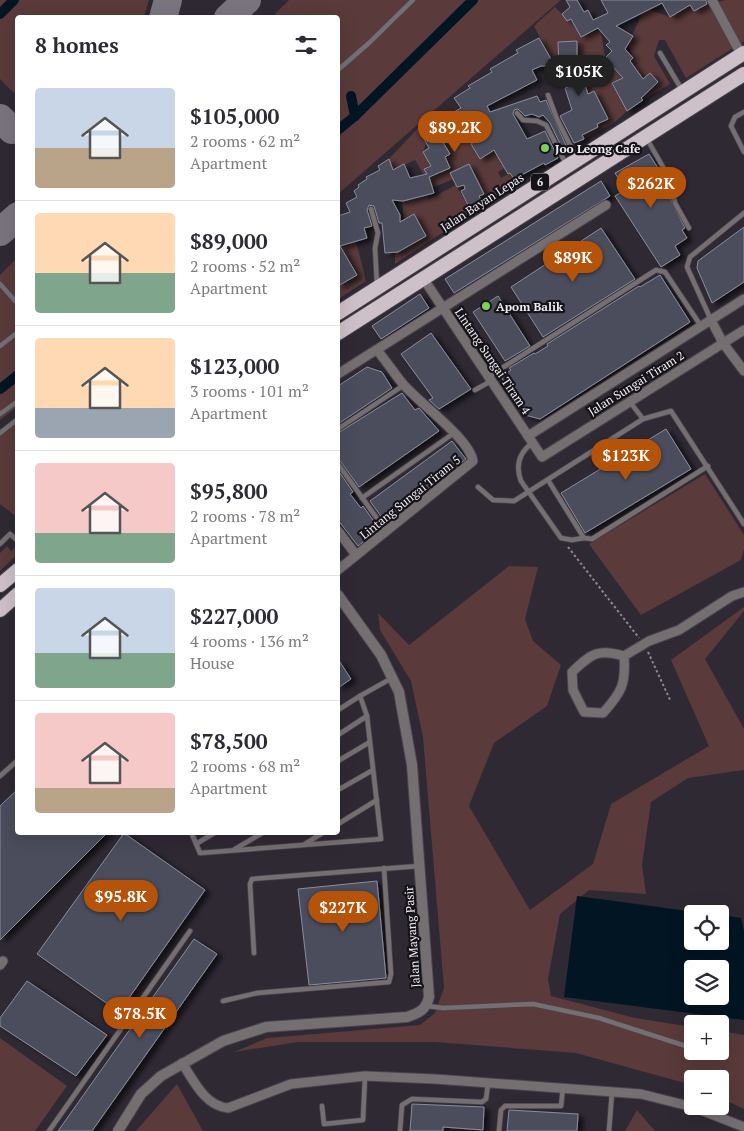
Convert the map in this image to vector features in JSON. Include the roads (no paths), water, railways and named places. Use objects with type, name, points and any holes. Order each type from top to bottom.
[{"type":"highway","name":"Jalan Bayan Lepas","points":[[340,312],[742,54]]},
{"type":"highway","name":"6","points":[[340,332],[645,136],[743,77]]},
{"type":"highway","points":[[0,585],[15,572]]},
{"type":"highway","points":[[0,610],[15,597]]},
{"type":"street","points":[[712,0],[742,54]]},
{"type":"street","points":[[340,373],[606,205]]},
{"type":"street","name":"Lintang Sungai Tiram 4","points":[[423,278],[542,457]]},
{"type":"street","points":[[530,440],[744,298]]},
{"type":"street","points":[[710,320],[723,343],[744,370]]},
{"type":"street","name":"Jalan Sungai Tiram 2","points":[[542,457],[744,330]]},
{"type":"street","points":[[377,350],[404,385],[454,433]]},
{"type":"street","name":"Lintang Sungai Tiram 5","points":[[340,568],[473,461],[472,455],[454,433]]},
{"type":"street","points":[[340,534],[356,555]]},
{"type":"street","points":[[624,656],[644,644],[679,630],[732,596],[744,592]]},
{"type":"street","name":"Jalan Mayang Pasir","points":[[340,598],[381,655],[399,692],[412,765],[427,944],[429,997],[427,1006]]},
{"type":"street","points":[[607,650],[624,656],[626,676],[620,694],[603,713],[584,712],[573,690],[572,672],[588,658],[607,650]]},
{"type":"street","points":[[118,1131],[141,1094],[161,1076],[223,1041],[266,1027],[407,1017],[421,1012],[427,1006]]},
{"type":"street","points":[[182,1063],[208,1101],[218,1107],[228,1108],[291,1084],[365,1076],[641,1094],[693,1107],[744,1127]]},
{"type":"lane","points":[[340,68],[369,44],[413,0]]},
{"type":"lane","points":[[660,53],[682,91]]},
{"type":"lane","points":[[548,95],[572,162]]},
{"type":"lane","points":[[744,112],[735,117],[731,126],[744,152]]},
{"type":"lane","points":[[517,113],[523,120],[537,121],[546,125],[572,162]]},
{"type":"lane","points":[[546,125],[557,119]]},
{"type":"lane","points":[[645,136],[671,181],[675,203],[689,228]]},
{"type":"lane","points":[[371,209],[378,233],[375,248],[377,287]]},
{"type":"lane","points":[[710,320],[687,267],[690,257],[744,213]]},
{"type":"lane","points":[[475,390],[656,270],[665,272],[701,326]]},
{"type":"lane","points":[[0,284],[15,301]]},
{"type":"lane","points":[[0,346],[15,334]]},
{"type":"lane","points":[[340,428],[404,385]]},
{"type":"lane","points":[[630,402],[643,419]]},
{"type":"lane","points":[[0,414],[15,403]]},
{"type":"lane","points":[[478,487],[493,500],[502,502],[514,501],[643,419],[672,411],[744,524]]},
{"type":"lane","points":[[0,433],[15,421]]},
{"type":"lane","points":[[362,498],[454,433]]},
{"type":"lane","points":[[530,440],[522,450],[518,467],[521,481],[561,538],[572,540],[592,539],[708,466]]},
{"type":"lane","points":[[340,467],[386,531]]},
{"type":"lane","points":[[548,480],[584,538]]},
{"type":"lane","points":[[0,544],[10,534],[15,538]]},
{"type":"lane","points":[[340,709],[392,678]]},
{"type":"lane","points":[[192,835],[200,853],[381,839],[367,716],[360,696]]},
{"type":"lane","points":[[340,733],[367,716]]},
{"type":"lane","points":[[340,760],[370,742]]},
{"type":"lane","points":[[0,776],[15,763]]},
{"type":"lane","points":[[340,789],[373,770]]},
{"type":"lane","points":[[340,823],[376,800]]},
{"type":"lane","points":[[196,844],[211,835]]},
{"type":"lane","points":[[232,850],[259,835]]},
{"type":"lane","points":[[303,845],[319,835]]},
{"type":"lane","points":[[254,953],[250,884],[252,879],[419,866]]},
{"type":"lane","points":[[223,1001],[264,992],[389,982],[391,974],[384,868]]},
{"type":"lane","points":[[49,1131],[190,931]]},
{"type":"lane","points":[[427,1006],[443,1008],[533,1004],[599,1018],[684,1045]]},
{"type":"lane","points":[[322,1106],[324,1124],[363,1120],[365,1076]]},
{"type":"lane","points":[[400,1131],[402,1106],[412,1099],[482,1102],[486,1098],[488,1084]]},
{"type":"lane","points":[[499,1131],[501,1110],[505,1106],[561,1106],[562,1088]]},
{"type":"lane","points":[[609,1131],[612,1092]]},
{"type":"water","points":[[577,896],[684,910],[684,950],[729,950],[729,916],[741,918],[744,931],[744,1020],[729,1018],[729,1015],[705,1015],[564,997]]},
{"type":"waterway","points":[[0,14],[14,0]]},
{"type":"waterway","points":[[340,128],[355,116],[473,0]]},
{"type":"waterway","points":[[351,96],[355,116]]},
{"type":"waterway","points":[[0,389],[15,377]]},
{"type":"place","name":"Joo Leong Cafe","points":[[545,148]]},
{"type":"place","name":"Apom Balik","points":[[486,306]]}]
